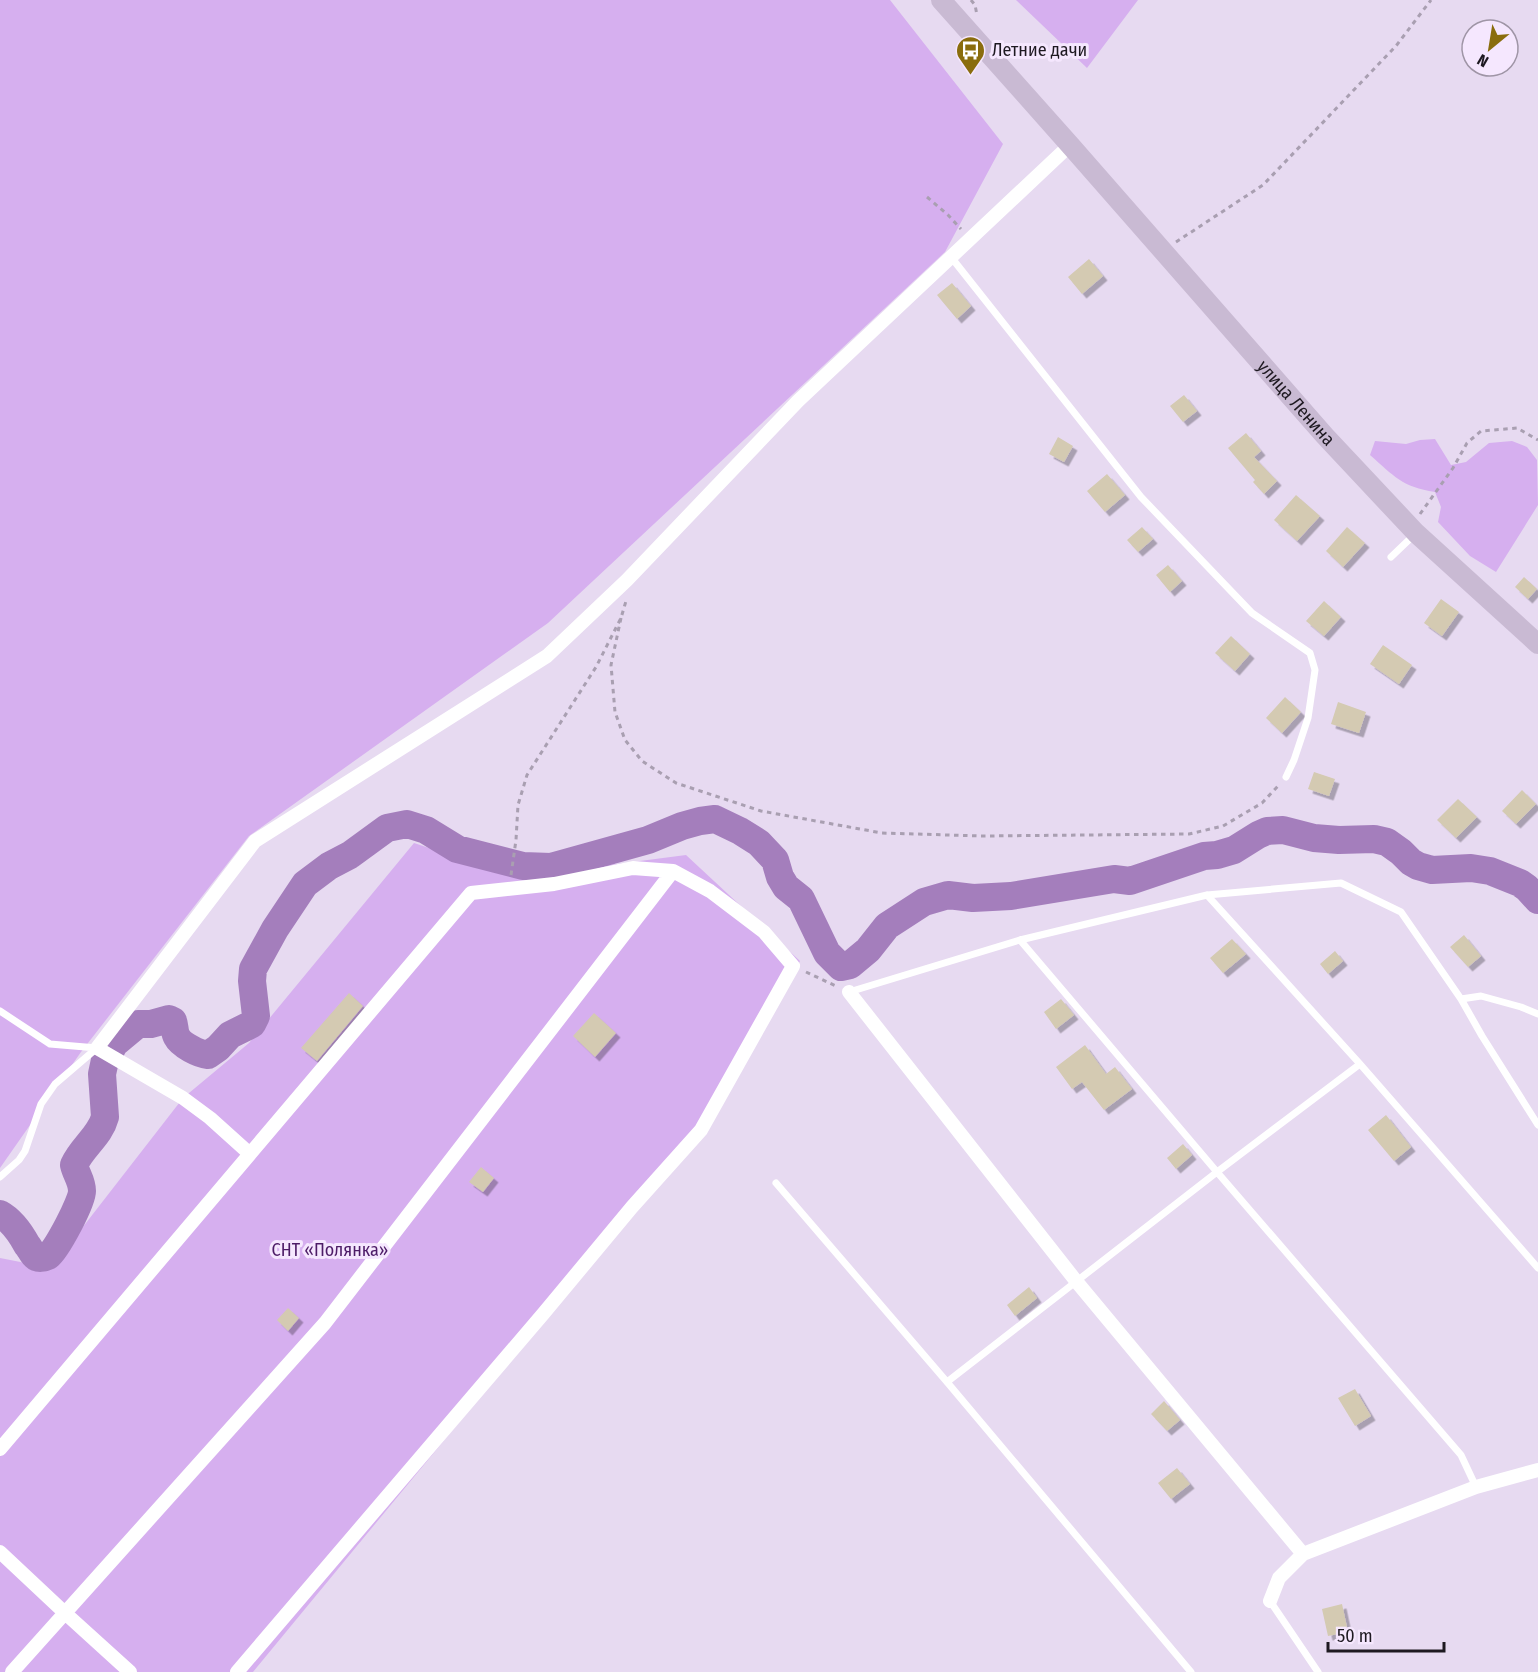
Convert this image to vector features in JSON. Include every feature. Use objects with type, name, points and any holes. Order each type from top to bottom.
[{"type":"street","name":"улица Ленина","points":[[941,0],[1325,436],[1415,531],[1538,644]]},
{"type":"street","points":[[250,1154],[210,1118],[183,1098],[97,1048],[255,841],[547,656],[627,580],[798,401],[1071,145]]},
{"type":"street","points":[[0,1449],[471,892],[554,885],[633,868],[674,872],[710,891],[764,932],[793,966],[701,1130],[632,1207],[237,1672]]},
{"type":"street","points":[[12,1672],[326,1323],[674,872]]},
{"type":"street","points":[[849,992],[1076,1281],[1303,1554]]},
{"type":"street","points":[[1270,1601],[1279,1578],[1303,1554],[1476,1487],[1538,1470]]},
{"type":"street","points":[[0,1552],[130,1672]]},
{"type":"lane","points":[[951,257],[1141,497],[1252,613],[1310,653],[1316,670],[1308,718],[1286,777]]},
{"type":"lane","points":[[1391,557],[1415,531]]},
{"type":"lane","points":[[849,992],[1020,940],[1207,896],[1341,883],[1401,912],[1461,999],[1538,1125]]},
{"type":"lane","points":[[1207,896],[1360,1064],[1538,1268]]},
{"type":"lane","points":[[1020,940],[1461,1455],[1476,1487]]},
{"type":"lane","points":[[1461,999],[1481,996],[1538,1014]]},
{"type":"lane","points":[[0,1011],[50,1044],[97,1048]]},
{"type":"lane","points":[[0,1177],[20,1160],[42,1104],[55,1084],[97,1048]]},
{"type":"lane","points":[[947,1382],[1360,1064]]},
{"type":"lane","points":[[776,1183],[1191,1672]]},
{"type":"lane","points":[[1270,1601],[1318,1672]]},
{"type":"path","points":[[1163,252],[1263,185],[1396,46],[1431,0]]},
{"type":"path","points":[[927,197],[948,214],[970,239]]},
{"type":"path","points":[[1415,531],[1416,519],[1453,468],[1467,443],[1481,431],[1517,428],[1538,440]]},
{"type":"path","points":[[627,599],[611,665],[615,712],[625,740],[642,761],[676,783],[761,811],[882,833],[982,836],[1189,834],[1223,826],[1252,809],[1262,803],[1286,777]]},
{"type":"path","points":[[511,875],[518,806],[527,775],[596,668],[621,618]]},
{"type":"path","points":[[793,966],[849,992]]},
{"type":"green space","points":[[0,0],[890,0],[1003,144],[945,252],[548,623],[249,836],[81,1052],[0,1168]]},
{"type":"green space","points":[[1016,0],[1138,0],[1087,68]]},
{"type":"green space","points":[[1435,439],[1451,465],[1466,462],[1489,443],[1512,441],[1527,447],[1537,460],[1538,505],[1496,572],[1470,556],[1438,522],[1441,507],[1435,492],[1406,484],[1370,455],[1375,441],[1406,444]]},
{"type":"green space","name":"СНТ «Полянка»","points":[[414,843],[517,877],[686,855],[800,961],[701,1120],[658,1181],[253,1672],[0,1672],[0,1258],[51,1268],[183,1098],[249,1043]]},
{"type":"building","points":[[1089,259],[1103,276],[1082,294],[1068,277]]},
{"type":"building","points":[[952,283],[971,306],[957,319],[937,295]]},
{"type":"building","points":[[1184,395],[1197,411],[1183,422],[1170,406]]},
{"type":"building","points":[[1246,433],[1261,451],[1254,457],[1277,481],[1264,494],[1228,448]]},
{"type":"building","points":[[1058,437],[1073,446],[1064,462],[1049,454]]},
{"type":"building","points":[[1107,474],[1125,495],[1105,512],[1087,491]]},
{"type":"building","points":[[1296,495],[1320,516],[1297,541],[1274,520]]},
{"type":"building","points":[[1142,527],[1153,539],[1138,552],[1127,540]]},
{"type":"building","points":[[1347,527],[1365,543],[1343,567],[1326,551]]},
{"type":"building","points":[[1168,565],[1182,581],[1170,592],[1156,575]]},
{"type":"building","points":[[1524,577],[1537,589],[1528,599],[1515,587]]},
{"type":"building","points":[[1441,599],[1459,612],[1442,636],[1424,623]]},
{"type":"building","points":[[1324,601],[1341,617],[1324,636],[1306,621]]},
{"type":"building","points":[[1231,636],[1250,654],[1235,671],[1215,653]]},
{"type":"building","points":[[1383,645],[1412,665],[1399,684],[1370,664]]},
{"type":"building","points":[[1285,697],[1301,712],[1282,733],[1266,718]]},
{"type":"building","points":[[1338,702],[1366,712],[1359,733],[1331,724]]},
{"type":"building","points":[[1314,772],[1335,779],[1329,796],[1308,789]]},
{"type":"building","points":[[1522,790],[1536,804],[1516,824],[1502,811]]},
{"type":"building","points":[[1458,799],[1477,817],[1456,838],[1437,820]]},
{"type":"building","points":[[1464,935],[1481,956],[1468,967],[1450,947]]},
{"type":"building","points":[[1232,939],[1246,954],[1223,973],[1210,958]]},
{"type":"building","points":[[1335,951],[1343,961],[1328,974],[1320,964]]},
{"type":"building","points":[[349,993],[363,1006],[317,1061],[301,1048]]},
{"type":"building","points":[[1061,999],[1074,1015],[1056,1029],[1044,1012]]},
{"type":"building","points":[[594,1013],[616,1033],[595,1057],[573,1036]]},
{"type":"building","points":[[1085,1045],[1106,1074],[1115,1067],[1132,1089],[1104,1110],[1082,1082],[1072,1089],[1056,1067]]},
{"type":"building","points":[[1386,1115],[1411,1147],[1394,1161],[1368,1130]]},
{"type":"building","points":[[1183,1144],[1192,1155],[1176,1169],[1167,1158]]},
{"type":"building","points":[[481,1167],[494,1178],[483,1192],[469,1182]]},
{"type":"building","points":[[1029,1287],[1037,1298],[1015,1316],[1007,1305]]},
{"type":"building","points":[[288,1308],[299,1318],[288,1331],[277,1320]]},
{"type":"building","points":[[1355,1389],[1371,1416],[1355,1426],[1338,1398]]},
{"type":"building","points":[[1164,1401],[1180,1420],[1167,1431],[1151,1414]]},
{"type":"building","points":[[1177,1468],[1190,1484],[1171,1499],[1158,1483]]},
{"type":"building","points":[[1342,1604],[1348,1632],[1328,1636],[1322,1609]]},
{"type":"waterway","points":[[111,1050],[114,1044],[138,1024],[151,1024],[169,1019],[173,1021],[176,1035],[182,1043],[195,1051],[208,1055],[230,1035],[252,1024],[256,1016],[253,969],[275,929],[305,884],[387,828],[407,824],[426,830],[457,849],[523,866],[551,867],[648,840],[682,826],[715,819],[759,843],[775,860],[786,887],[801,899],[827,953],[841,967],[850,965],[868,950],[887,926],[924,902],[948,895],[973,898],[1011,896],[1114,879],[1130,881],[1204,856],[1234,850],[1267,831],[1283,830],[1314,838],[1374,839],[1387,842],[1418,866],[1432,870],[1471,868],[1490,871],[1520,883],[1538,900]]},
{"type":"waterway","points":[[0,1214],[22,1236],[36,1257],[48,1256],[52,1252],[74,1215],[81,1197],[81,1184],[74,1165],[103,1124],[105,1117],[102,1074],[105,1060]]},
{"type":"place","name":"Летние дачи","points":[[971,76]]}]
